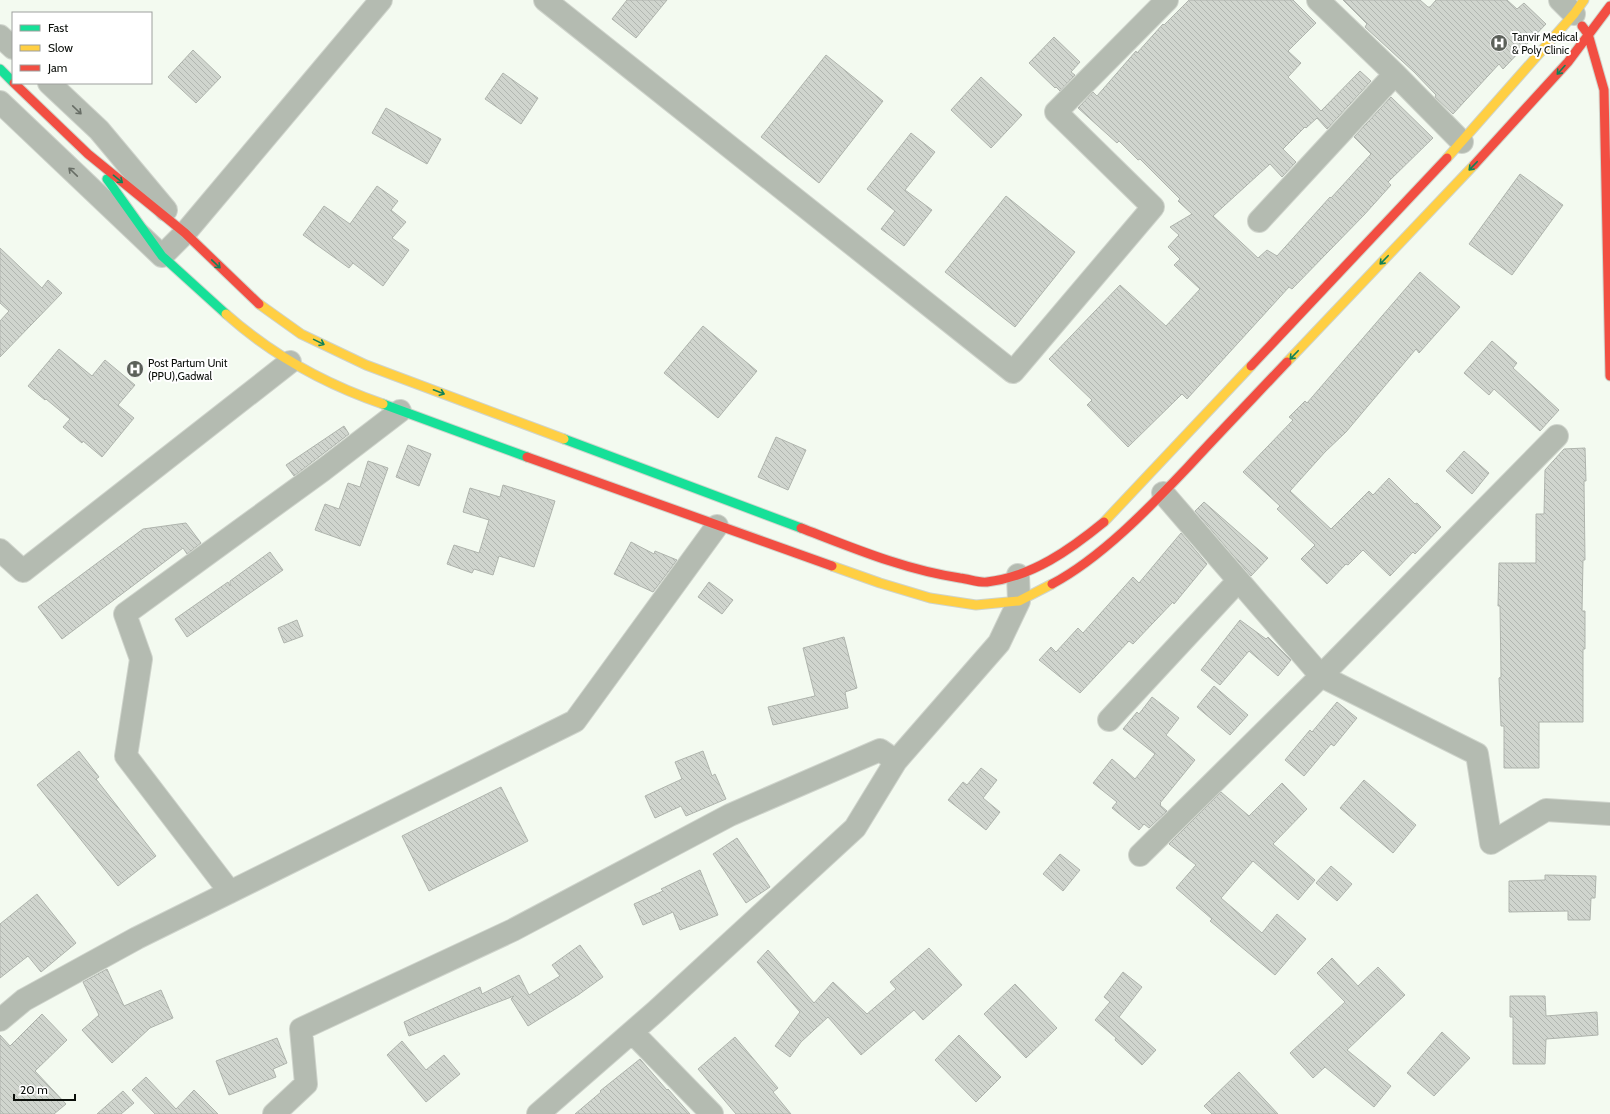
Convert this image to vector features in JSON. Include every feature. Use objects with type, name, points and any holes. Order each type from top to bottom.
[{"type":"main road","points":[[16,84],[88,154],[185,233],[258,303],[301,334],[366,365],[888,561],[939,576],[986,582],[1018,575],[1064,552],[1104,522],[1462,142],[1573,5],[1588,34],[1604,90],[1610,376]]},
{"type":"main road","points":[[88,154],[162,256],[242,328],[290,362],[351,393],[717,526],[880,583],[930,598],[976,606],[1019,601],[1069,575],[1118,536],[1163,493],[1479,160],[1568,62],[1610,6]]},
{"type":"main road","points":[[0,69],[12,80]]},
{"type":"street","points":[[0,102],[162,256],[185,233],[381,0]]},
{"type":"street","points":[[545,0],[1013,372],[1153,207],[1056,112],[1166,0]]},
{"type":"street","points":[[1318,0],[1395,74],[1462,142]]},
{"type":"street","points":[[0,36],[12,47]]},
{"type":"street","points":[[1259,221],[1395,74]]},
{"type":"street","points":[[50,84],[99,130],[185,233]]},
{"type":"street","points":[[0,550],[23,571],[290,362]]},
{"type":"street","points":[[230,892],[126,756],[141,659],[125,614],[324,470],[400,411]]},
{"type":"street","points":[[1140,855],[1322,676],[1557,436]]},
{"type":"street","points":[[1163,493],[1322,676],[1477,754],[1491,843],[1546,810],[1610,814]]},
{"type":"street","points":[[0,1020],[24,1000],[137,938],[575,721],[717,526]]},
{"type":"street","points":[[538,1114],[632,1032],[855,828],[896,761],[999,643],[1019,601],[1018,575]]},
{"type":"street","points":[[1109,720],[1238,581]]},
{"type":"street","points":[[274,1114],[306,1084],[301,1029],[513,930],[730,815],[880,750],[896,761]]},
{"type":"street","points":[[632,1032],[712,1114]]},
{"type":"building","points":[[627,0],[667,0],[636,38],[612,19]]},
{"type":"building","points":[[1189,0],[1293,0],[1316,23],[1288,51],[1301,63],[1288,77],[1321,111],[1360,71],[1371,81],[1327,129],[1317,118],[1306,128],[1305,127],[1283,149],[1296,162],[1282,177],[1270,164],[1213,216],[1258,258],[1267,250],[1277,256],[1371,154],[1354,137],[1391,97],[1433,138],[1388,182],[1391,185],[1364,215],[1292,289],[1289,287],[1187,399],[1182,394],[1128,447],[1087,405],[1092,400],[1049,359],[1120,285],[1166,326],[1200,289],[1174,265],[1180,259],[1168,247],[1179,235],[1170,227],[1192,214],[1178,201],[1180,199],[1140,159],[1138,160],[1119,141],[1117,143],[1078,108],[1093,92],[1097,96],[1136,51],[1137,53],[1163,24],[1164,25]]},
{"type":"building","points":[[1343,0],[1420,0],[1430,7],[1436,0],[1507,0],[1517,9],[1524,3],[1546,24],[1503,69],[1499,64],[1453,114],[1435,97],[1436,95],[1414,72],[1365,27],[1367,24]]},
{"type":"building","points":[[1054,37],[1080,62],[1071,72],[1075,75],[1060,91],[1029,63]]},
{"type":"building","points":[[193,50],[221,77],[196,103],[168,77]]},
{"type":"building","points":[[826,55],[883,101],[819,183],[761,137]]},
{"type":"building","points":[[503,73],[538,98],[521,124],[485,99]]},
{"type":"building","points":[[981,77],[1022,115],[991,148],[951,110]]},
{"type":"building","points":[[386,108],[441,139],[427,164],[372,133]]},
{"type":"building","points":[[911,133],[935,152],[905,190],[932,210],[904,246],[881,229],[895,211],[867,189]]},
{"type":"building","points":[[1520,174],[1563,205],[1512,275],[1469,244]]},
{"type":"building","points":[[377,186],[398,201],[391,210],[406,222],[392,238],[409,250],[383,286],[353,263],[349,268],[303,235],[324,206],[350,224]]},
{"type":"building","points":[[1006,196],[1075,252],[1015,327],[945,272]]},
{"type":"building","points":[[0,248],[42,288],[48,280],[62,293],[0,357],[0,321],[9,311],[0,303]]},
{"type":"building","points":[[1420,272],[1460,307],[1419,353],[1416,349],[1346,432],[1325,452],[1290,491],[1331,529],[1369,491],[1373,495],[1389,478],[1441,527],[1415,554],[1413,552],[1390,576],[1363,550],[1348,565],[1346,564],[1327,584],[1301,559],[1315,545],[1277,509],[1280,506],[1243,472],[1293,420],[1289,417],[1305,401],[1307,403]]},
{"type":"building","points":[[703,326],[757,371],[718,418],[664,373]]},
{"type":"building","points":[[1492,341],[1517,363],[1513,368],[1559,410],[1540,431],[1494,389],[1489,395],[1464,373]]},
{"type":"building","points":[[59,349],[92,376],[105,360],[135,385],[118,405],[134,418],[102,457],[63,427],[70,419],[28,386]]},
{"type":"building","points":[[344,426],[349,434],[294,476],[286,465]]},
{"type":"building","points":[[776,437],[806,450],[788,490],[758,477]]},
{"type":"building","points":[[408,445],[431,454],[419,486],[396,477]]},
{"type":"building","points":[[1585,448],[1585,560],[1583,560],[1582,611],[1585,611],[1585,649],[1583,649],[1583,722],[1539,722],[1539,768],[1504,768],[1504,726],[1501,726],[1499,678],[1501,677],[1500,606],[1498,606],[1499,563],[1536,563],[1536,514],[1544,514],[1545,470],[1564,449]]},
{"type":"building","points":[[1464,451],[1489,473],[1472,494],[1446,471]]},
{"type":"building","points":[[368,461],[388,468],[360,546],[315,530],[325,504],[339,509],[348,483],[360,487]]},
{"type":"building","points":[[503,485],[555,501],[534,567],[499,556],[493,575],[474,569],[472,573],[447,564],[454,545],[479,553],[489,520],[463,512],[470,488],[500,497]]},
{"type":"building","points":[[1204,502],[1268,558],[1251,576],[1195,511]]},
{"type":"building","points":[[186,523],[201,543],[187,554],[183,548],[62,639],[38,607],[143,529]]},
{"type":"building","points":[[1181,533],[1207,564],[1174,604],[1173,602],[1133,644],[1129,641],[1080,693],[1039,660],[1051,647],[1056,652],[1078,628],[1083,633],[1133,577],[1139,583]]},
{"type":"building","points":[[631,542],[654,554],[655,551],[677,560],[653,592],[614,574]]},
{"type":"building","points":[[270,552],[283,570],[187,637],[175,619],[228,582],[230,586],[230,581]]},
{"type":"building","points":[[709,582],[733,600],[722,614],[698,597]]},
{"type":"building","points":[[297,620],[303,636],[284,643],[278,628]]},
{"type":"building","points":[[1240,620],[1266,639],[1268,637],[1291,660],[1278,676],[1249,651],[1220,685],[1201,670]]},
{"type":"building","points":[[844,637],[857,688],[845,692],[848,708],[773,725],[768,707],[815,696],[803,648]]},
{"type":"building","points":[[1214,686],[1248,715],[1230,735],[1197,707]]},
{"type":"building","points":[[1152,697],[1179,718],[1166,735],[1195,760],[1160,803],[1160,805],[1167,811],[1149,828],[1144,824],[1139,830],[1112,808],[1117,802],[1093,783],[1112,759],[1135,779],[1155,754],[1123,729],[1137,712],[1139,714]]},
{"type":"building","points":[[1337,702],[1357,718],[1334,746],[1331,744],[1304,776],[1285,760],[1310,730],[1312,732]]},
{"type":"building","points":[[79,751],[99,777],[96,779],[156,856],[118,886],[37,785]]},
{"type":"building","points":[[703,751],[712,776],[715,774],[726,799],[686,816],[681,806],[655,818],[645,796],[682,779],[675,762]]},
{"type":"building","points":[[981,768],[997,780],[983,798],[1000,812],[986,830],[948,800],[963,782],[967,785]]},
{"type":"building","points":[[1364,780],[1416,825],[1393,853],[1340,808]]},
{"type":"building","points":[[1282,783],[1307,809],[1273,844],[1315,880],[1298,900],[1253,861],[1221,898],[1262,933],[1277,914],[1306,939],[1275,975],[1210,921],[1212,919],[1176,888],[1196,865],[1169,844],[1221,792],[1249,816]]},
{"type":"building","points":[[501,787],[528,841],[429,891],[402,836]]},
{"type":"building","points":[[737,838],[770,887],[746,903],[713,854]]},
{"type":"building","points":[[1060,854],[1080,870],[1063,891],[1043,874]]},
{"type":"building","points":[[1331,866],[1352,884],[1337,901],[1316,883]]},
{"type":"building","points":[[700,870],[718,915],[680,930],[673,912],[643,925],[634,904],[663,891],[661,889]]},
{"type":"building","points":[[1545,875],[1596,876],[1595,898],[1591,898],[1590,920],[1568,920],[1568,911],[1509,912],[1509,881],[1545,880]]},
{"type":"building","points":[[37,894],[76,943],[41,972],[28,956],[0,978],[0,924]]},
{"type":"building","points":[[580,945],[603,977],[578,995],[528,1026],[511,999],[514,996],[409,1036],[404,1022],[480,987],[482,994],[519,975],[529,995],[560,976],[552,965]]},
{"type":"building","points":[[929,948],[962,985],[923,1020],[914,1010],[861,1055],[828,1017],[801,1042],[790,1057],[775,1046],[800,1012],[757,962],[768,950],[814,1003],[833,982],[867,1014],[896,989],[890,982]]},
{"type":"building","points":[[1332,958],[1358,986],[1378,967],[1405,995],[1347,1050],[1391,1086],[1374,1107],[1325,1067],[1313,1078],[1290,1053],[1345,1002],[1317,973]]},
{"type":"building","points":[[107,969],[124,1006],[161,990],[173,1018],[150,1028],[112,1063],[82,1030],[99,1015],[83,982]]},
{"type":"building","points":[[1123,972],[1142,987],[1119,1017],[1156,1050],[1142,1065],[1115,1040],[1116,1038],[1095,1020],[1110,1002],[1104,997]]},
{"type":"building","points":[[1015,984],[1057,1028],[1026,1058],[984,1014]]},
{"type":"building","points":[[1510,996],[1545,996],[1546,1016],[1597,1012],[1598,1035],[1546,1039],[1545,1064],[1513,1064],[1513,1017],[1510,1017]]},
{"type":"building","points":[[42,1014],[67,1040],[35,1071],[66,1104],[54,1114],[0,1114],[0,1035],[10,1046]]},
{"type":"building","points":[[1442,1032],[1470,1058],[1434,1096],[1407,1073]]},
{"type":"building","points":[[959,1035],[1001,1077],[976,1102],[935,1060]]},
{"type":"building","points":[[735,1037],[778,1088],[773,1092],[791,1114],[736,1114],[698,1069]]},
{"type":"building","points":[[277,1038],[287,1063],[273,1069],[276,1077],[229,1095],[216,1061]]},
{"type":"building","points":[[402,1041],[426,1070],[444,1055],[460,1074],[426,1102],[387,1055]]},
{"type":"building","points":[[640,1059],[690,1114],[575,1114],[601,1092],[600,1091]]},
{"type":"building","points":[[1239,1072],[1278,1114],[1212,1114],[1204,1106]]},
{"type":"building","points":[[146,1077],[176,1109],[194,1090],[218,1114],[155,1114],[132,1090]]},
{"type":"building","points":[[123,1091],[134,1103],[121,1114],[97,1114]]},
{"type":"traffic: fast","points":[[0,69],[12,81]]},
{"type":"traffic: fast","points":[[107,179],[162,256],[226,314]]},
{"type":"traffic: fast","points":[[383,404],[527,457]]},
{"type":"traffic: fast","points":[[564,439],[801,528]]},
{"type":"traffic: slow","points":[[1447,158],[1574,14],[1584,0]]},
{"type":"traffic: slow","points":[[1287,362],[1474,165]]},
{"type":"traffic: slow","points":[[259,304],[301,334],[366,365],[564,439]]},
{"type":"traffic: slow","points":[[226,314],[262,343],[300,367],[340,387],[383,404]]},
{"type":"traffic: slow","points":[[1104,522],[1251,366]]},
{"type":"traffic: slow","points":[[832,566],[880,583],[930,598],[976,605],[1019,601],[1052,584]]},
{"type":"traffic: jam","points":[[1474,165],[1568,62],[1610,6]]},
{"type":"traffic: jam","points":[[1582,26],[1588,34],[1604,90],[1610,376]]},
{"type":"traffic: jam","points":[[15,84],[88,154],[185,233],[259,304]]},
{"type":"traffic: jam","points":[[1251,366],[1447,158]]},
{"type":"traffic: jam","points":[[1052,584],[1088,561],[1141,515],[1287,362]]},
{"type":"traffic: jam","points":[[527,457],[832,566]]},
{"type":"traffic: jam","points":[[801,528],[919,570],[987,582],[1004,579],[1035,568],[1064,552],[1104,522]]},
{"type":"place","name":"Tanvir Medical & Poly Clinic","points":[[1499,43]]},
{"type":"place","name":"Post Partum Unit (PPU),Gadwal","points":[[135,369]]}]
